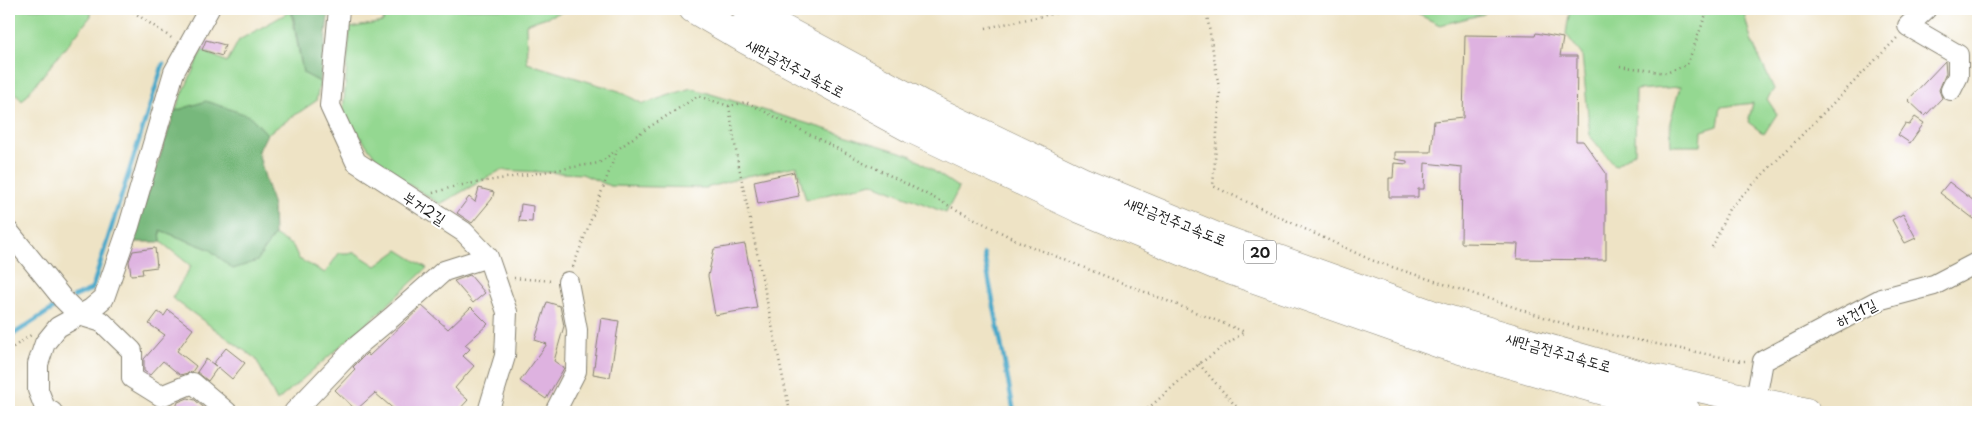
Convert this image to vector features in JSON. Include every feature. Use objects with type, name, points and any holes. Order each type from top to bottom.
[{"type":"highway","name":"새만금전주고속도로","points":[[693,9],[910,129],[1078,208],[1215,265],[1443,345],[1634,400],[1687,412]]},
{"type":"highway","name":"새만금전주고속도로","points":[[746,9],[920,103],[1084,182],[1217,237],[1440,317],[1645,376],[1806,412]]},
{"type":"street","points":[[52,412],[45,408],[38,390],[38,364],[45,343],[58,327],[91,309],[104,298],[130,226],[174,72],[209,9]]},
{"type":"street","name":"부거2길","points":[[339,9],[330,106],[356,162],[464,232],[488,257],[507,312],[505,356],[488,412]]},
{"type":"street","points":[[1926,9],[1908,26],[1958,55],[1958,76],[1950,90]]},
{"type":"street","points":[[9,232],[63,299],[79,315],[102,322],[132,351],[132,378],[161,396],[193,383],[227,412]]},
{"type":"street","points":[[294,412],[356,347],[444,271],[488,257]]},
{"type":"street","name":"하건1길","points":[[1763,361],[1881,299],[1934,285],[1978,262]]},
{"type":"street","points":[[555,412],[576,371],[577,330],[568,282]]},
{"type":"street","points":[[1758,388],[1763,361]]},
{"type":"path","points":[[129,9],[187,48]]},
{"type":"path","points":[[986,28],[1074,9]]},
{"type":"path","points":[[1206,9],[1220,94],[1213,186],[1371,260],[1577,328],[1741,361],[1763,361]]},
{"type":"path","points":[[1620,66],[1666,73],[1687,65],[1708,9]]},
{"type":"path","points":[[1712,247],[1729,209],[1908,26]]},
{"type":"path","points":[[415,200],[456,186],[600,163],[640,133],[698,96],[728,106],[746,102],[1020,242],[1245,332],[1200,364],[1144,412]]},
{"type":"path","points":[[728,106],[790,412]]},
{"type":"path","points":[[495,277],[568,282],[618,149]]},
{"type":"path","points":[[1200,364],[1241,412]]},
{"type":"green space","points":[[9,9],[91,9],[91,16],[22,101],[9,84]]},
{"type":"green space","points":[[292,9],[329,9],[320,82],[303,73]]},
{"type":"green space","points":[[385,9],[571,9],[526,24],[527,63],[619,91],[643,104],[691,88],[910,155],[959,188],[946,213],[872,183],[806,200],[797,166],[747,176],[706,188],[610,186],[582,174],[501,170],[440,204],[384,169],[343,113],[350,28],[383,22]]},
{"type":"green space","points":[[1407,9],[1483,9],[1484,14],[1440,25]]},
{"type":"green space","points":[[1570,9],[1743,9],[1751,40],[1774,89],[1767,99],[1777,114],[1764,134],[1748,122],[1753,103],[1721,107],[1718,126],[1702,131],[1701,146],[1671,146],[1670,122],[1680,87],[1636,90],[1635,152],[1615,166],[1590,136],[1582,55],[1566,34]]},
{"type":"green space","points":[[291,11],[303,73],[320,82],[316,101],[267,134],[250,116],[175,111],[202,50],[227,62],[239,40]]},
{"type":"green space","points":[[206,101],[250,116],[267,134],[258,152],[273,207],[274,235],[257,261],[233,269],[209,249],[160,230],[161,242],[132,242],[175,111]]},
{"type":"green space","points":[[160,230],[209,249],[233,269],[257,261],[274,235],[293,246],[299,259],[325,273],[339,253],[356,253],[376,266],[398,250],[427,268],[379,313],[277,401],[256,359],[172,298],[191,266],[161,242]]},
{"type":"building","points":[[1536,33],[1563,38],[1560,56],[1577,56],[1576,141],[1583,141],[1606,173],[1606,260],[1517,259],[1518,244],[1461,243],[1462,167],[1425,163],[1424,189],[1418,189],[1418,197],[1389,197],[1389,178],[1393,178],[1394,163],[1407,164],[1407,161],[1395,159],[1395,152],[1431,152],[1434,121],[1463,118],[1465,35],[1535,36]]},
{"type":"building","points":[[206,40],[225,45],[222,56],[202,50]]},
{"type":"building","points":[[1945,61],[1946,73],[1939,90],[1942,98],[1925,116],[1908,100]]},
{"type":"building","points":[[1915,117],[1924,123],[1910,143],[1898,135],[1905,124],[1909,125]]},
{"type":"building","points":[[794,172],[799,196],[758,204],[754,181]]},
{"type":"building","points":[[1949,182],[1978,204],[1978,222],[1940,193]]},
{"type":"building","points":[[479,188],[494,192],[492,199],[472,223],[457,213],[469,197],[475,202]]},
{"type":"building","points":[[521,204],[533,206],[532,222],[519,221]]},
{"type":"building","points":[[1903,214],[1916,238],[1905,243],[1892,220]]},
{"type":"building","points":[[745,244],[757,308],[715,315],[708,276],[714,249]]},
{"type":"building","points":[[155,248],[157,267],[142,269],[143,274],[131,275],[129,261],[133,251]]},
{"type":"building","points":[[470,275],[485,293],[473,303],[454,281]]},
{"type":"building","points":[[547,302],[560,306],[564,326],[554,361],[564,368],[546,399],[520,381],[547,344],[535,340]]},
{"type":"building","points":[[422,306],[448,329],[471,307],[488,324],[465,345],[470,349],[463,356],[474,366],[455,388],[468,400],[457,412],[397,412],[375,393],[356,410],[335,390],[367,353],[369,356]]},
{"type":"building","points":[[168,310],[193,329],[177,351],[196,366],[192,372],[180,375],[163,361],[150,375],[144,371],[144,359],[165,335],[149,324],[158,312],[164,316]]},
{"type":"building","points":[[601,318],[619,321],[610,377],[593,374]]},
{"type":"building","points":[[226,348],[245,363],[232,379],[218,367],[208,381],[197,372],[206,359],[213,364]]},
{"type":"building","points":[[188,398],[195,400],[204,408],[202,412],[175,410],[178,402]]},
{"type":"waterway","points":[[74,297],[92,289],[163,64]]},
{"type":"waterway","points":[[984,254],[1014,412]]},
{"type":"waterway","points":[[9,337],[54,308]]}]
